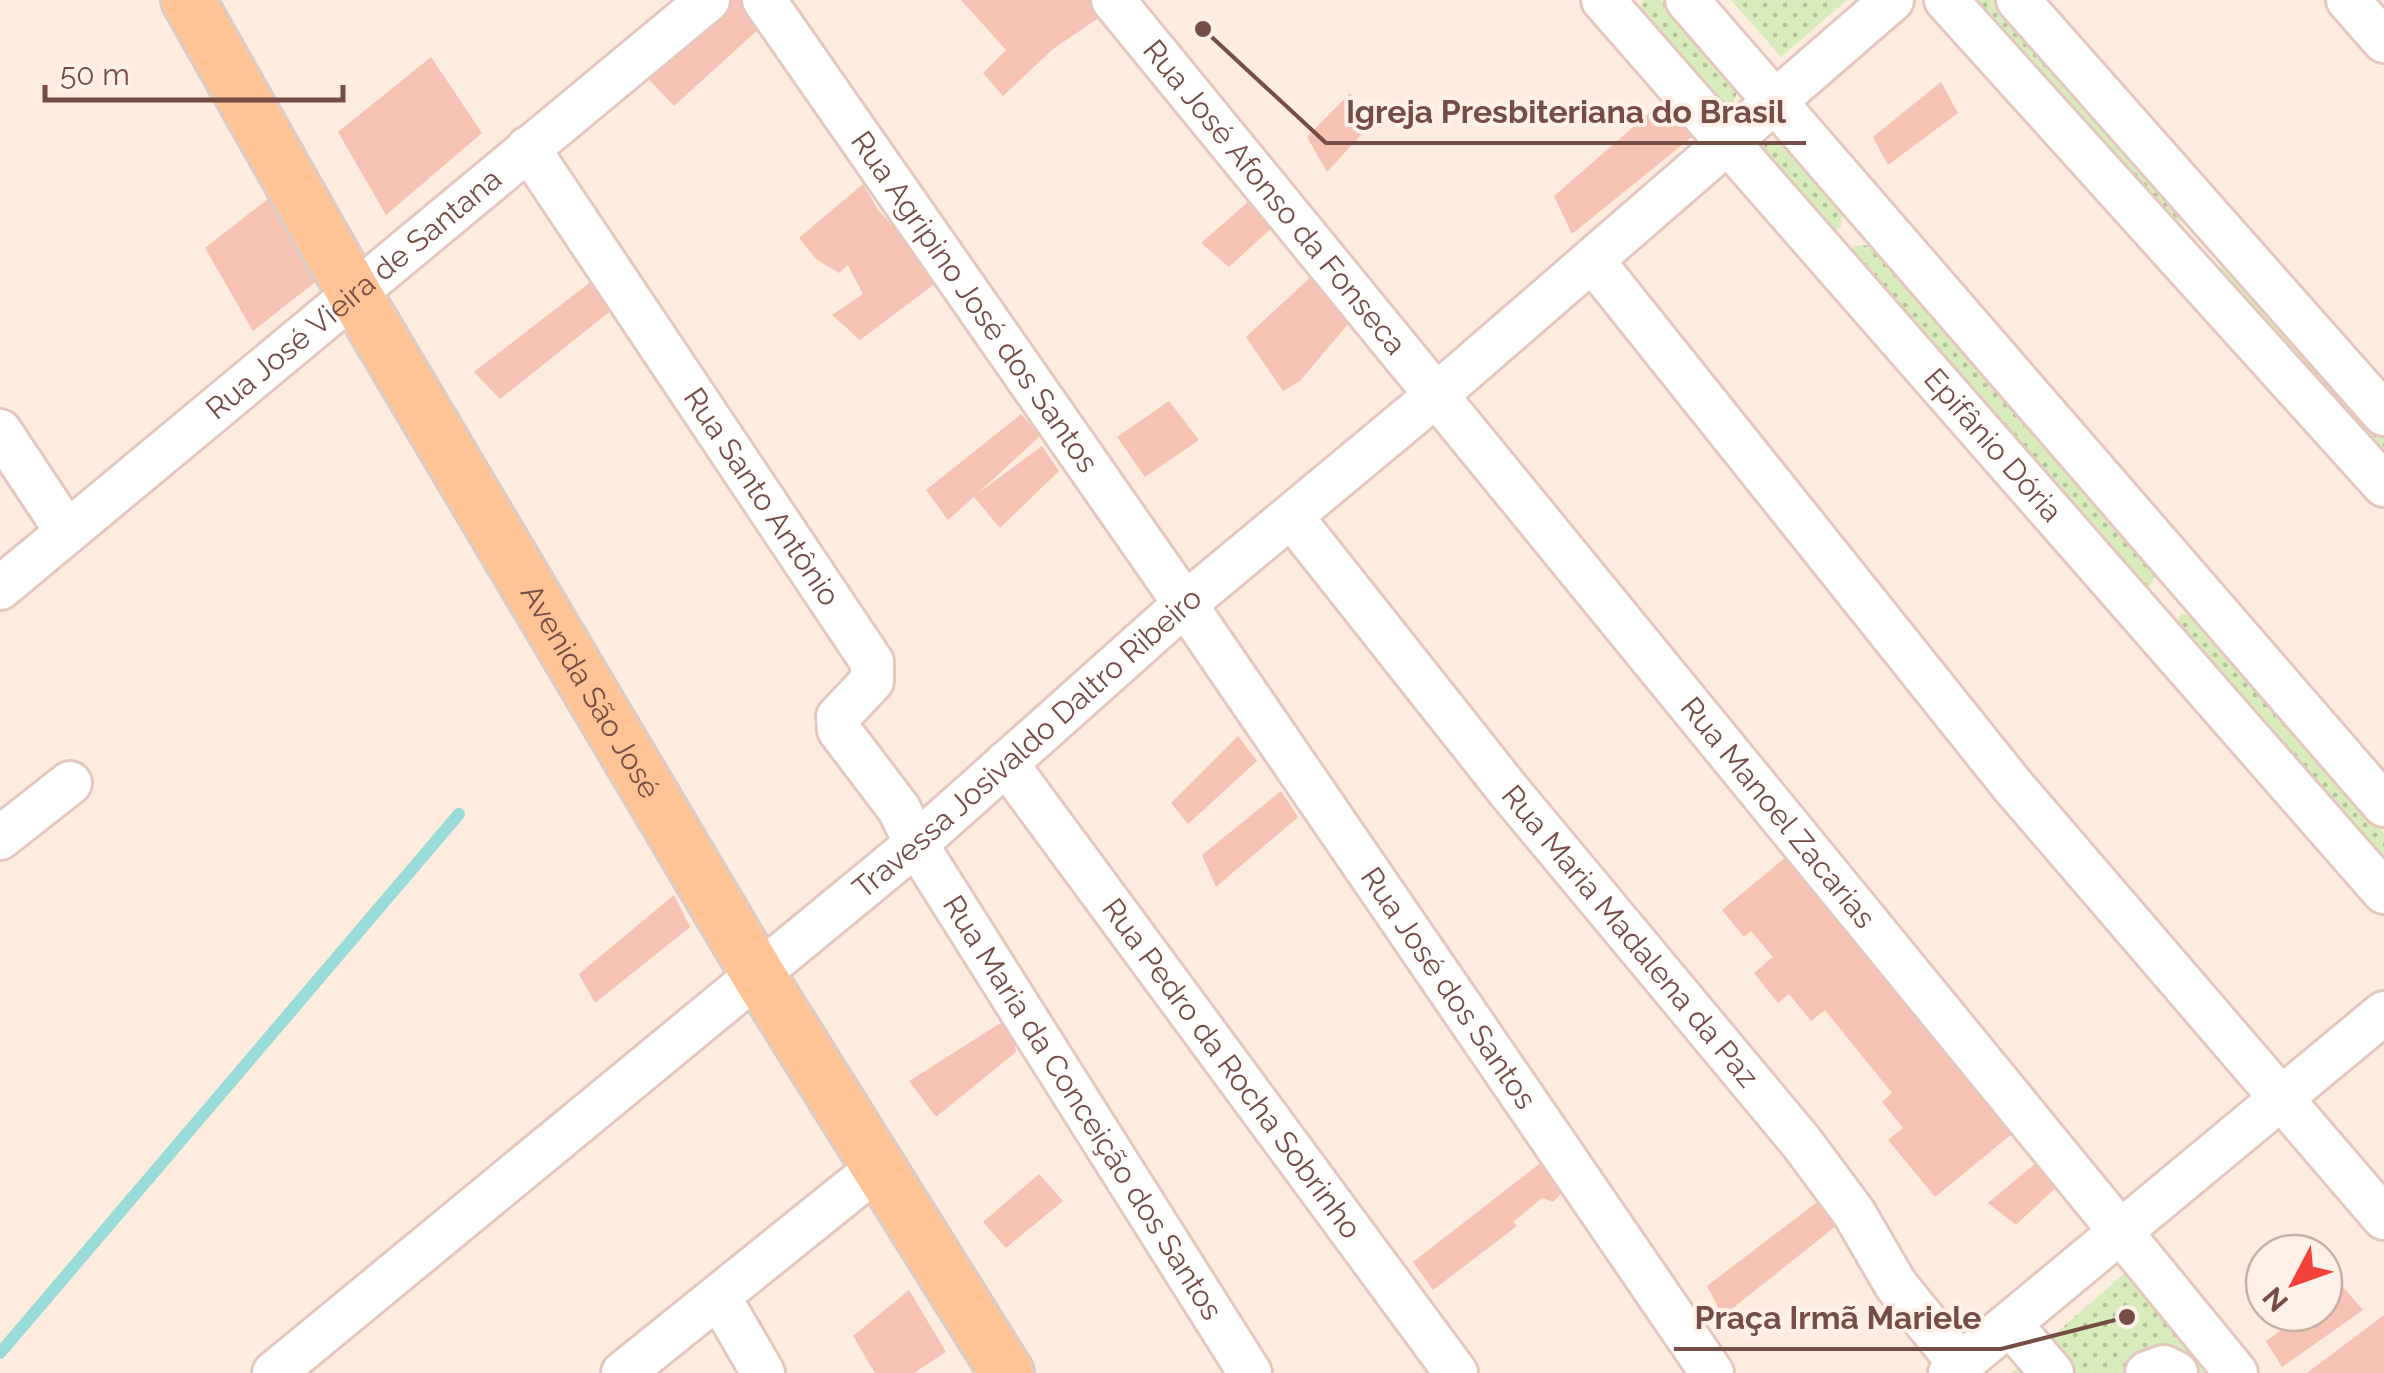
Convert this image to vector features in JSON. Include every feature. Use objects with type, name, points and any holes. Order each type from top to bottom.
[{"type":"main road","name":"Avenida São José","points":[[188,0],[354,293],[760,976],[1007,1373]]},
{"type":"street","name":"Rua José Vieira de Santana","points":[[0,588],[708,0]]},
{"type":"street","name":"Rua Agripino José dos Santos","points":[[764,0],[1185,604]]},
{"type":"street","name":"Rua José Afonso da Fonseca","points":[[1113,0],[1434,396]]},
{"type":"street","name":"Epifânio Dória","points":[[1686,0],[2384,806]]},
{"type":"street","name":"Travessa Josivaldo Daltro Ribeiro","points":[[274,1373],[916,844],[1185,604],[1434,396],[1892,0]]},
{"type":"street","points":[[1946,0],[2384,485]]},
{"type":"street","points":[[2018,0],[2384,414]]},
{"type":"street","points":[[2348,0],[2384,41]]},
{"type":"street","name":"Epifânio Dória","points":[[1608,2],[2384,892]]},
{"type":"street","name":"Rua Santo Antônio","points":[[528,148],[872,662],[872,681],[837,723],[898,809],[916,844]]},
{"type":"street","points":[[1828,256],[1872,218]]},
{"type":"street","points":[[2182,259],[2218,228]]},
{"type":"street","points":[[1592,260],[2012,785],[2384,1218]]},
{"type":"street","name":"Rua Manoel Zacarias","points":[[1434,396],[2229,1370]]},
{"type":"street","points":[[0,431],[68,532]]},
{"type":"street","name":"Rua Maria Madalena da Paz","points":[[1291,516],[1510,791],[1802,1143],[1854,1212],[1896,1286],[1955,1369]]},
{"type":"street","points":[[2148,620],[2191,586]]},
{"type":"street","name":"Rua José dos Santos","points":[[1185,604],[1712,1373]]},
{"type":"street","name":"Rua Pedro da Rocha Sobrinho","points":[[1006,763],[1456,1373]]},
{"type":"street","points":[[0,838],[70,783]]},
{"type":"street","name":"Rua Maria da Conceição dos Santos","points":[[916,844],[1250,1373]]},
{"type":"street","points":[[1955,1369],[2384,1014]]},
{"type":"street","points":[[623,1373],[880,1166]]},
{"type":"street","points":[[719,1297],[763,1373]]},
{"type":"street","points":[[2010,1324],[2052,1373]]},
{"type":"street","points":[[2148,1373],[2164,1368],[2176,1373]]},
{"type":"green space","points":[[1643,0],[1661,0],[1739,87],[1732,106],[1718,109],[1639,13]]},
{"type":"green space","points":[[1731,0],[1847,0],[1781,57]]},
{"type":"green space","points":[[1968,0],[1996,0],[2185,213],[2171,233]]},
{"type":"green space","points":[[1776,140],[1842,212],[1841,227],[1832,231],[1765,153],[1764,144]]},
{"type":"green space","points":[[1870,245],[2155,576],[2148,589],[1853,255],[1853,246]]},
{"type":"green space","points":[[2230,258],[2384,432],[2384,464],[2214,274]]},
{"type":"green space","points":[[2181,613],[2195,616],[2384,833],[2384,861],[2177,624]]},
{"type":"green space","points":[[2136,1263],[2224,1373],[2011,1373]]},
{"type":"building","points":[[728,0],[757,0],[771,18],[674,106],[641,71]]},
{"type":"building","points":[[961,0],[1089,0],[1103,15],[1053,49],[1003,96],[983,73],[1006,50]]},
{"type":"building","points":[[431,57],[482,133],[386,215],[338,132]]},
{"type":"building","points":[[1941,82],[1958,113],[1888,165],[1873,137]]},
{"type":"building","points":[[1350,93],[1371,124],[1327,172],[1307,137]]},
{"type":"building","points":[[1670,95],[1698,132],[1572,234],[1554,196]]},
{"type":"building","points":[[863,184],[878,210],[921,256],[933,285],[860,340],[832,315],[863,294],[848,265],[839,273],[816,259],[799,238]]},
{"type":"building","points":[[274,194],[323,276],[253,331],[205,248]]},
{"type":"building","points":[[1255,196],[1276,224],[1229,267],[1201,243]]},
{"type":"building","points":[[1316,272],[1354,317],[1300,381],[1283,391],[1246,337]]},
{"type":"building","points":[[597,277],[613,309],[500,399],[474,372]]},
{"type":"building","points":[[1169,401],[1199,440],[1145,477],[1117,437]]},
{"type":"building","points":[[1021,414],[1040,436],[977,494],[1042,446],[1059,471],[1000,528],[974,497],[948,520],[926,490]]},
{"type":"building","points":[[1238,736],[1257,761],[1188,824],[1171,803]]},
{"type":"building","points":[[1281,791],[1298,817],[1216,887],[1202,855]]},
{"type":"building","points":[[1792,852],[2018,1129],[1935,1197],[1888,1140],[1903,1128],[1882,1102],[1892,1093],[1825,1010],[1811,1021],[1789,994],[1778,1003],[1754,973],[1773,957],[1751,931],[1744,937],[1722,910]]},
{"type":"building","points":[[674,895],[690,927],[595,1003],[579,974]]},
{"type":"building","points":[[1010,1017],[1016,1052],[936,1117],[909,1081]]},
{"type":"building","points":[[2043,1157],[2065,1179],[2016,1225],[1988,1203]]},
{"type":"building","points":[[1547,1158],[1572,1182],[1553,1202],[1542,1198],[1513,1222],[1517,1226],[1433,1290],[1413,1262]]},
{"type":"building","points":[[1039,1174],[1063,1201],[1006,1248],[983,1222]]},
{"type":"building","points":[[1829,1193],[1846,1218],[1723,1316],[1707,1286]]},
{"type":"building","points":[[2344,1288],[2363,1310],[2344,1323]]},
{"type":"building","points":[[909,1290],[946,1352],[914,1373],[875,1373],[853,1336]]},
{"type":"building","points":[[2384,1315],[2384,1373],[2307,1373]]},
{"type":"building","points":[[2277,1333],[2330,1333],[2282,1367],[2266,1341]]},
{"type":"waterway","points":[[0,1353],[459,814]]},
{"type":"place","name":"Igreja Presbiteriana do Brasil","points":[[1203,29]]},
{"type":"place","name":"Praça Irmã Mariele","points":[[2127,1317]]}]
